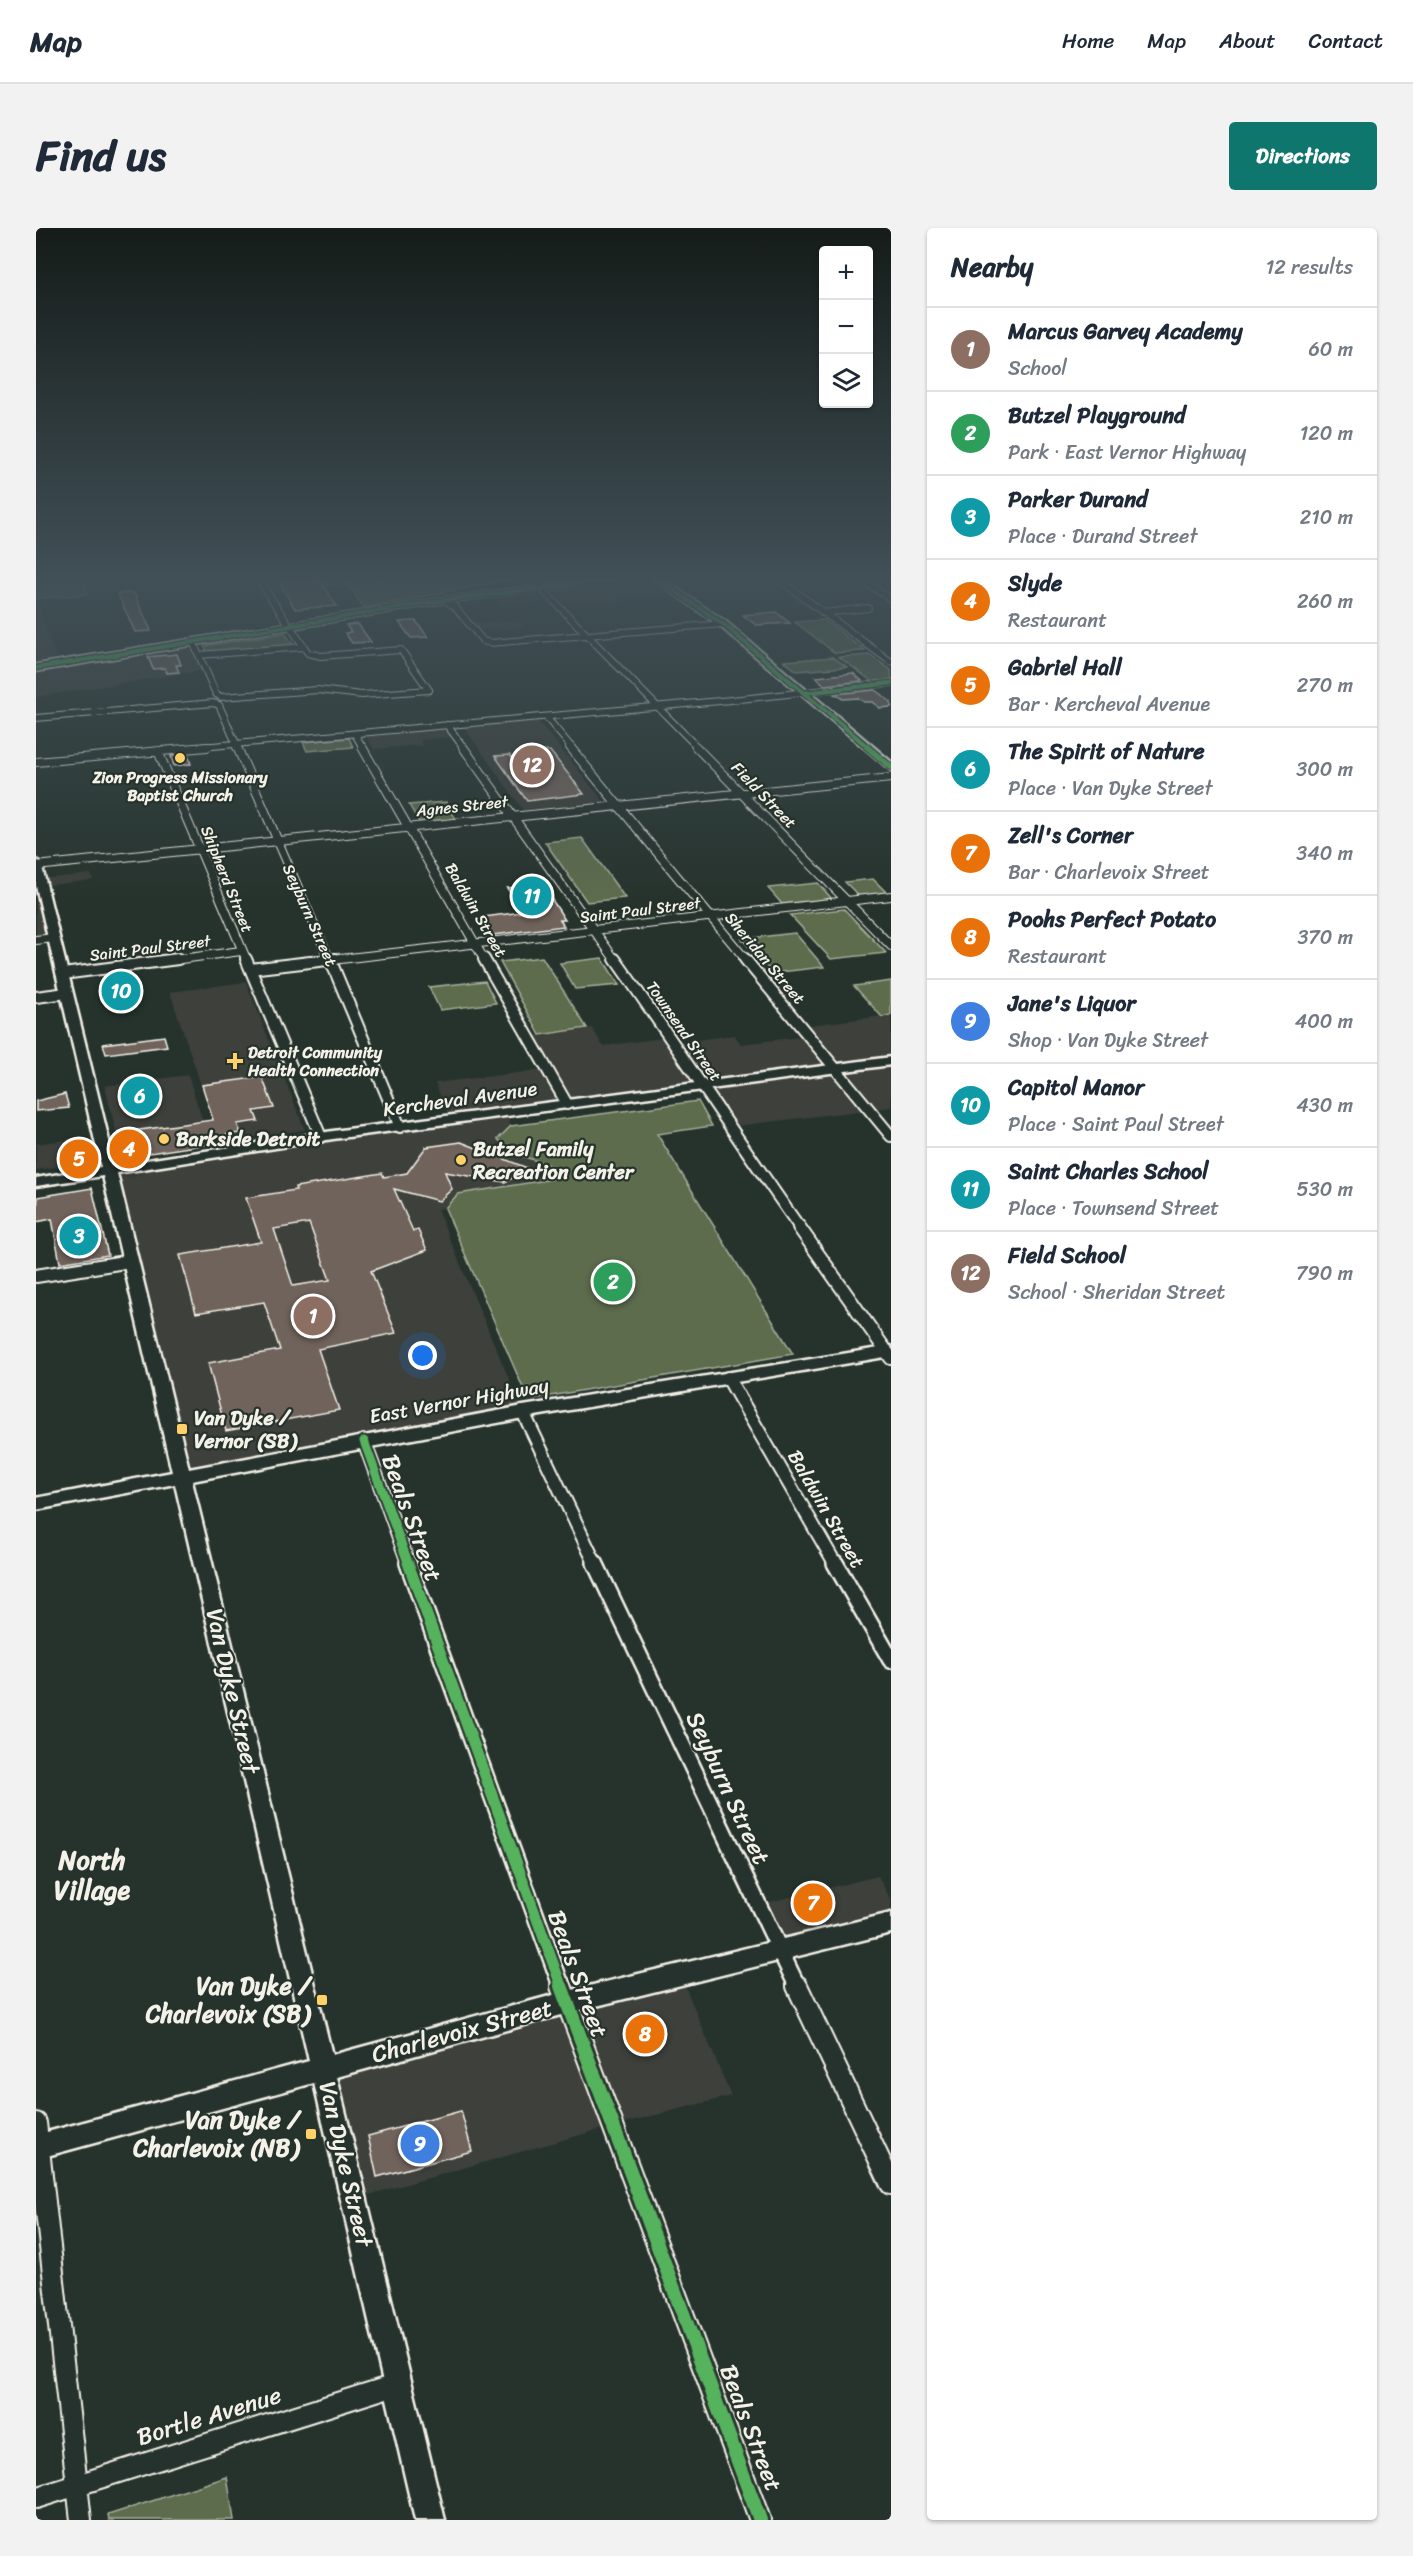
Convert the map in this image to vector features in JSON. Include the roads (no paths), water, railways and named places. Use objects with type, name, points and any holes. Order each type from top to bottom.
[{"type":"main road","points":[[796,686],[891,767]]},
{"type":"main road","name":"Van Dyke Street","points":[[36,865],[430,2520]]},
{"type":"main road","name":"Kercheval Avenue","points":[[36,1182],[321,1137],[891,1061]]},
{"type":"main road","name":"East Vernor Highway","points":[[36,1504],[523,1412],[889,1354]]},
{"type":"main road","name":"Charlevoix Street","points":[[37,2139],[323,2069],[568,2002],[891,1923]]},
{"type":"street","name":"Seyburn Street","points":[[212,686],[400,1127]]},
{"type":"street","points":[[36,718],[213,703],[318,690],[355,696],[429,690],[426,686]]},
{"type":"street","name":"Field Street","points":[[637,686],[891,946]]},
{"type":"street","points":[[36,762],[657,707],[865,686]]},
{"type":"street","name":"Sheridan Street","points":[[546,717],[891,1136]]},
{"type":"street","name":"Townsend Street","points":[[447,725],[889,1354]]},
{"type":"street","name":"Baldwin Street","points":[[355,734],[567,1104]]},
{"type":"street","name":"Shipherd Street","points":[[158,751],[250,969]]},
{"type":"street","name":"Agnes Street","points":[[36,865],[891,778]]},
{"type":"street","name":"Saint Paul Street","points":[[250,969],[891,896]]},
{"type":"street","points":[[36,940],[54,938]]},
{"type":"street","name":"Saint Paul Street","points":[[63,974],[241,951]]},
{"type":"street","points":[[250,969],[321,1137]]},
{"type":"street","points":[[36,997],[67,993]]},
{"type":"street","points":[[36,1276],[131,1261]]},
{"type":"street","name":"Baldwin Street","points":[[728,1378],[891,1660]]},
{"type":"street","name":"Seyburn Street","points":[[523,1412],[891,2184]]},
{"type":"street","name":"Beals Street","points":[[364,1441],[760,2520]]},
{"type":"street","points":[[37,2139],[81,2520]]},
{"type":"street","name":"Bortle Avenue","points":[[36,2498],[398,2384]]},
{"type":"place","name":"Zion Progress Missionary Baptist Church","points":[[180,758]]},
{"type":"place","name":"Field School","points":[[532,765]]},
{"type":"place","name":"Saint Charles School","points":[[532,896]]},
{"type":"place","name":"Capitol Manor","points":[[121,991]]},
{"type":"place","name":"Detroit Community Health Connection","points":[[235,1061]]},
{"type":"place","name":"The Spirit of Nature","points":[[140,1096]]},
{"type":"place","name":"Barkside Detroit","points":[[164,1139]]},
{"type":"place","name":"Slyde","points":[[129,1149]]},
{"type":"place","name":"Gabriel Hall","points":[[79,1159]]},
{"type":"place","name":"Butzel Family Recreation Center","points":[[461,1160]]},
{"type":"place","name":"Parker Durand","points":[[79,1236]]},
{"type":"place","name":"Butzel Playground","points":[[613,1282]]},
{"type":"place","name":"Marcus Garvey Academy","points":[[313,1316]]},
{"type":"place","name":"Van Dyke / Vernor (SB)","points":[[182,1429]]},
{"type":"place","name":"Zell's Corner","points":[[813,1903]]},
{"type":"place","name":"Van Dyke / Charlevoix (SB)","points":[[322,2000]]},
{"type":"place","name":"Poohs Perfect Potato","points":[[645,2034]]},
{"type":"place","name":"Van Dyke / Charlevoix (NB)","points":[[311,2134]]},
{"type":"place","name":"Jane's Liquor","points":[[420,2144]]},
{"type":"district","name":"North Village","points":[[92,1875]]}]
